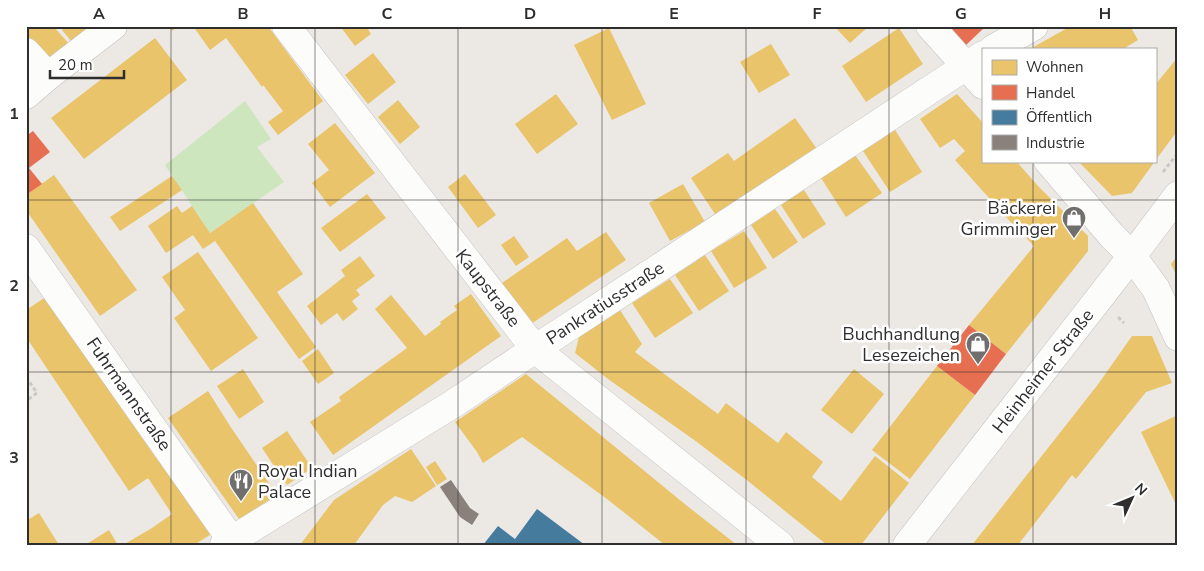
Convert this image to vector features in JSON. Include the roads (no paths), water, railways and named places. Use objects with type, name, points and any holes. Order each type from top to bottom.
[{"type":"street","points":[[26,95],[113,26]]},
{"type":"street","name":"Kaupstraße","points":[[286,26],[535,349],[780,545]]},
{"type":"street","points":[[930,26],[977,68]]},
{"type":"street","points":[[995,48],[1034,26]]},
{"type":"street","points":[[26,52],[48,76]]},
{"type":"street","name":"Pankratiusstraße","points":[[230,543],[453,404],[674,259],[977,68]]},
{"type":"street","points":[[1049,162],[1106,229],[1132,256],[1156,289],[1178,337]]},
{"type":"street","name":"Heinheimer Straße","points":[[907,545],[1178,196]]},
{"type":"street","name":"Fuhrmannstraße","points":[[26,248],[230,543]]},
{"type":"place","name":"Bäckerei Grimminger","points":[[1074,239]]},
{"type":"place","name":"Buchhandlung Lesezeichen","points":[[978,365]]},
{"type":"place","name":"Royal Indian Palace","points":[[241,502]]}]
